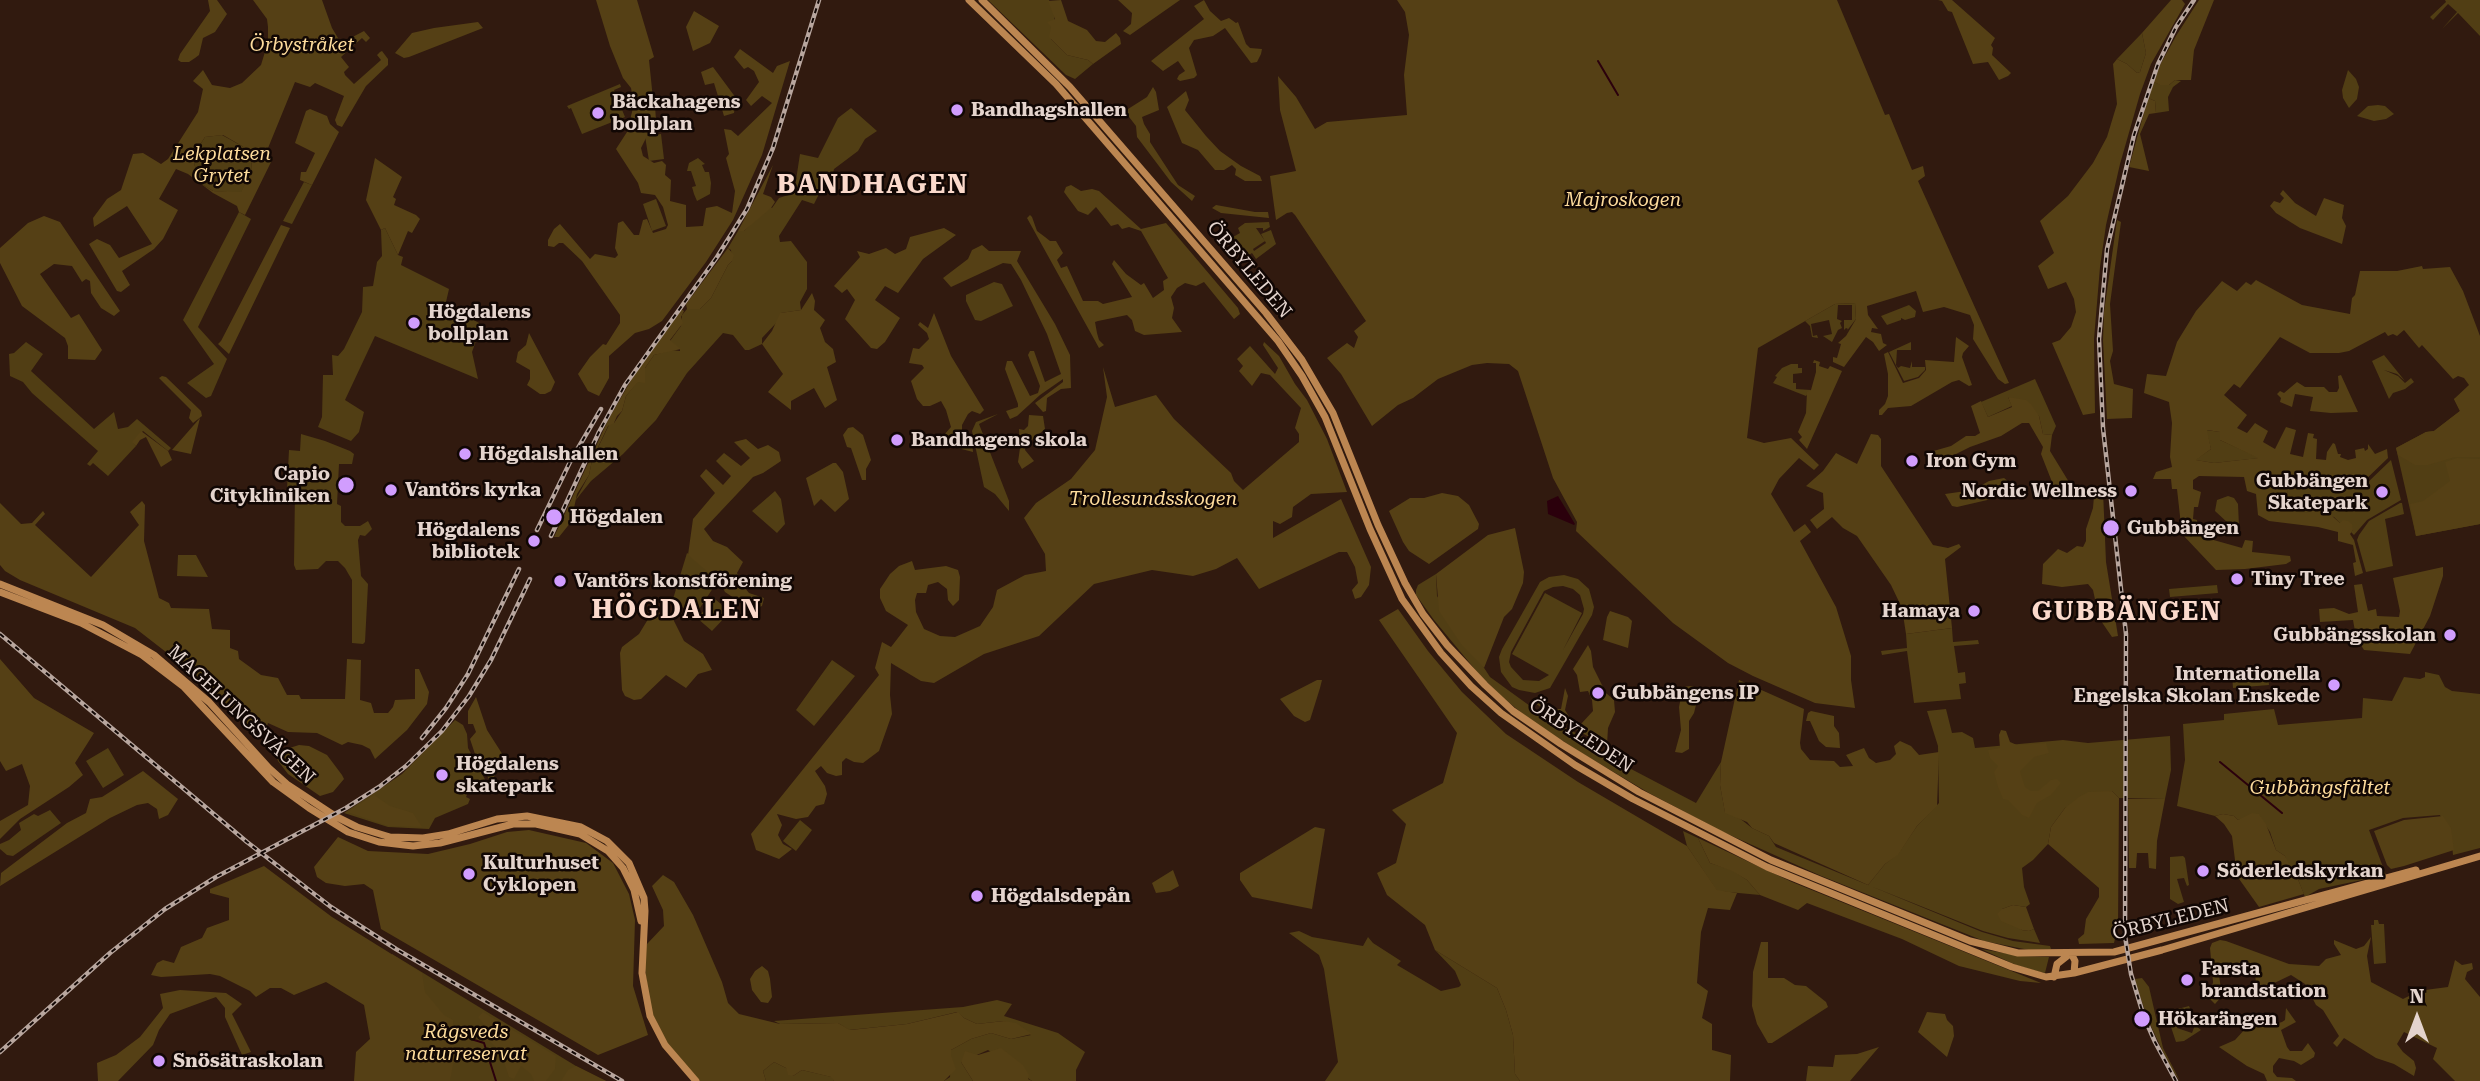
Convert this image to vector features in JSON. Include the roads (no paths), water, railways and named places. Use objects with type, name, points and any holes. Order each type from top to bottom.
[{"type":"main road","name":"ÖRBYLEDEN","points":[[969,0],[1056,85],[1278,341],[1325,417],[1396,588],[1428,637],[1471,686],[1501,713],[1575,765],[1633,799],[1767,867],[2026,972],[2054,977],[2316,906],[2480,853]]},
{"type":"main road","name":"ÖRBYLEDEN","points":[[982,0],[1070,86],[1266,313],[1302,360],[1333,413],[1378,525],[1405,583],[1423,614],[1447,645],[1513,711],[1580,757],[1639,792],[1770,860],[1970,941],[2018,953],[2114,953],[2480,853]]},
{"type":"main road","points":[[1396,588],[1405,583]]},
{"type":"main road","name":"MAGELUNGSVÄGEN","points":[[0,584],[103,625],[154,655],[209,702],[288,785],[357,827],[390,837],[415,839],[448,834],[497,819],[527,816],[574,824],[595,833],[624,857],[635,873],[644,898],[642,973],[650,1016],[665,1045],[696,1081]]},
{"type":"main road","name":"MAGELUNGSVÄGEN","points":[[0,592],[91,628],[152,662],[184,687],[273,782],[318,814],[355,835],[388,844],[423,846],[497,827],[529,823],[588,837],[608,851],[623,868],[637,900],[643,933]]},
{"type":"main road","name":"ÖRBYLEDEN","points":[[2087,970],[2104,960],[2162,944]]},
{"type":"main road","points":[[2054,977],[2057,964],[2071,953],[2075,961],[2074,973]]},
{"type":"waterway","points":[[1598,61],[1618,95]]},
{"type":"waterway","points":[[2220,762],[2282,813]]},
{"type":"waterway","points":[[471,1039],[484,1043],[496,1081]]},
{"type":"railway","points":[[551,536],[599,432],[625,385],[717,257],[747,209],[773,148],[819,0]]},
{"type":"railway","points":[[2176,1081],[2144,1017],[2131,974],[2125,936],[2126,634],[2103,428],[2099,339],[2107,249],[2134,135],[2158,64],[2176,27],[2194,0]]},
{"type":"railway","points":[[537,530],[571,460],[601,409]]},
{"type":"railway","points":[[422,738],[468,674],[519,569]]},
{"type":"railway","points":[[0,1052],[110,953],[165,909],[216,877],[346,808],[406,766],[442,731],[469,696],[491,660],[530,579]]},
{"type":"railway","points":[[0,634],[247,842],[331,907],[396,949],[622,1081]]},
{"type":"place","name":"Bandhagshallen","points":[[957,110]]},
{"type":"place","name":"Bäckahagens bollplan","points":[[598,113]]},
{"type":"place","name":"Högdalens bollplan","points":[[414,323]]},
{"type":"place","name":"Bandhagens skola","points":[[897,440]]},
{"type":"place","name":"Högdalshallen","points":[[465,454]]},
{"type":"place","name":"Iron Gym","points":[[1912,461]]},
{"type":"place","name":"Capio Citykliniken","points":[[346,485]]},
{"type":"place","name":"Vantörs kyrka","points":[[391,490]]},
{"type":"place","name":"Nordic Wellness","points":[[2131,491]]},
{"type":"place","name":"Gubbängen Skatepark","points":[[2382,492]]},
{"type":"place","name":"Högdalen","points":[[554,517]]},
{"type":"place","name":"Gubbängen","points":[[2111,528]]},
{"type":"place","name":"Högdalens bibliotek","points":[[534,541]]},
{"type":"place","name":"Tiny Tree","points":[[2237,579]]},
{"type":"place","name":"Vantörs konstförening","points":[[560,581]]},
{"type":"place","name":"Hamaya","points":[[1974,611]]},
{"type":"place","name":"Gubbängsskolan","points":[[2450,635]]},
{"type":"place","name":"Internationella Engelska Skolan Enskede","points":[[2334,685]]},
{"type":"place","name":"Gubbängens IP","points":[[1598,693]]},
{"type":"place","name":"Högdalens skatepark","points":[[442,775]]},
{"type":"place","name":"Söderledskyrkan","points":[[2203,871]]},
{"type":"place","name":"Kulturhuset Cyklopen","points":[[469,874]]},
{"type":"place","name":"Högdalsdepån","points":[[977,896]]},
{"type":"place","name":"Farsta brandstation","points":[[2187,980]]},
{"type":"place","name":"Hökarängen","points":[[2142,1019]]},
{"type":"place","name":"Snösätraskolan","points":[[159,1061]]},
{"type":"district","name":"BANDHAGEN","points":[[873,185]]},
{"type":"district","name":"HÖGDALEN","points":[[677,610]]},
{"type":"district","name":"GUBBÄNGEN","points":[[2127,612]]},
{"type":"park label","name":"Örbystråket","points":[[302,45]]},
{"type":"park label","name":"Lekplatsen Grytet","points":[[222,165]]},
{"type":"park label","name":"Majroskogen","points":[[1623,200]]},
{"type":"park label","name":"Trollesundsskogen","points":[[1153,499]]},
{"type":"park label","name":"Gubbängsfältet","points":[[2320,788]]},
{"type":"park label","name":"Rågsveds naturreservat","points":[[466,1043]]}]
